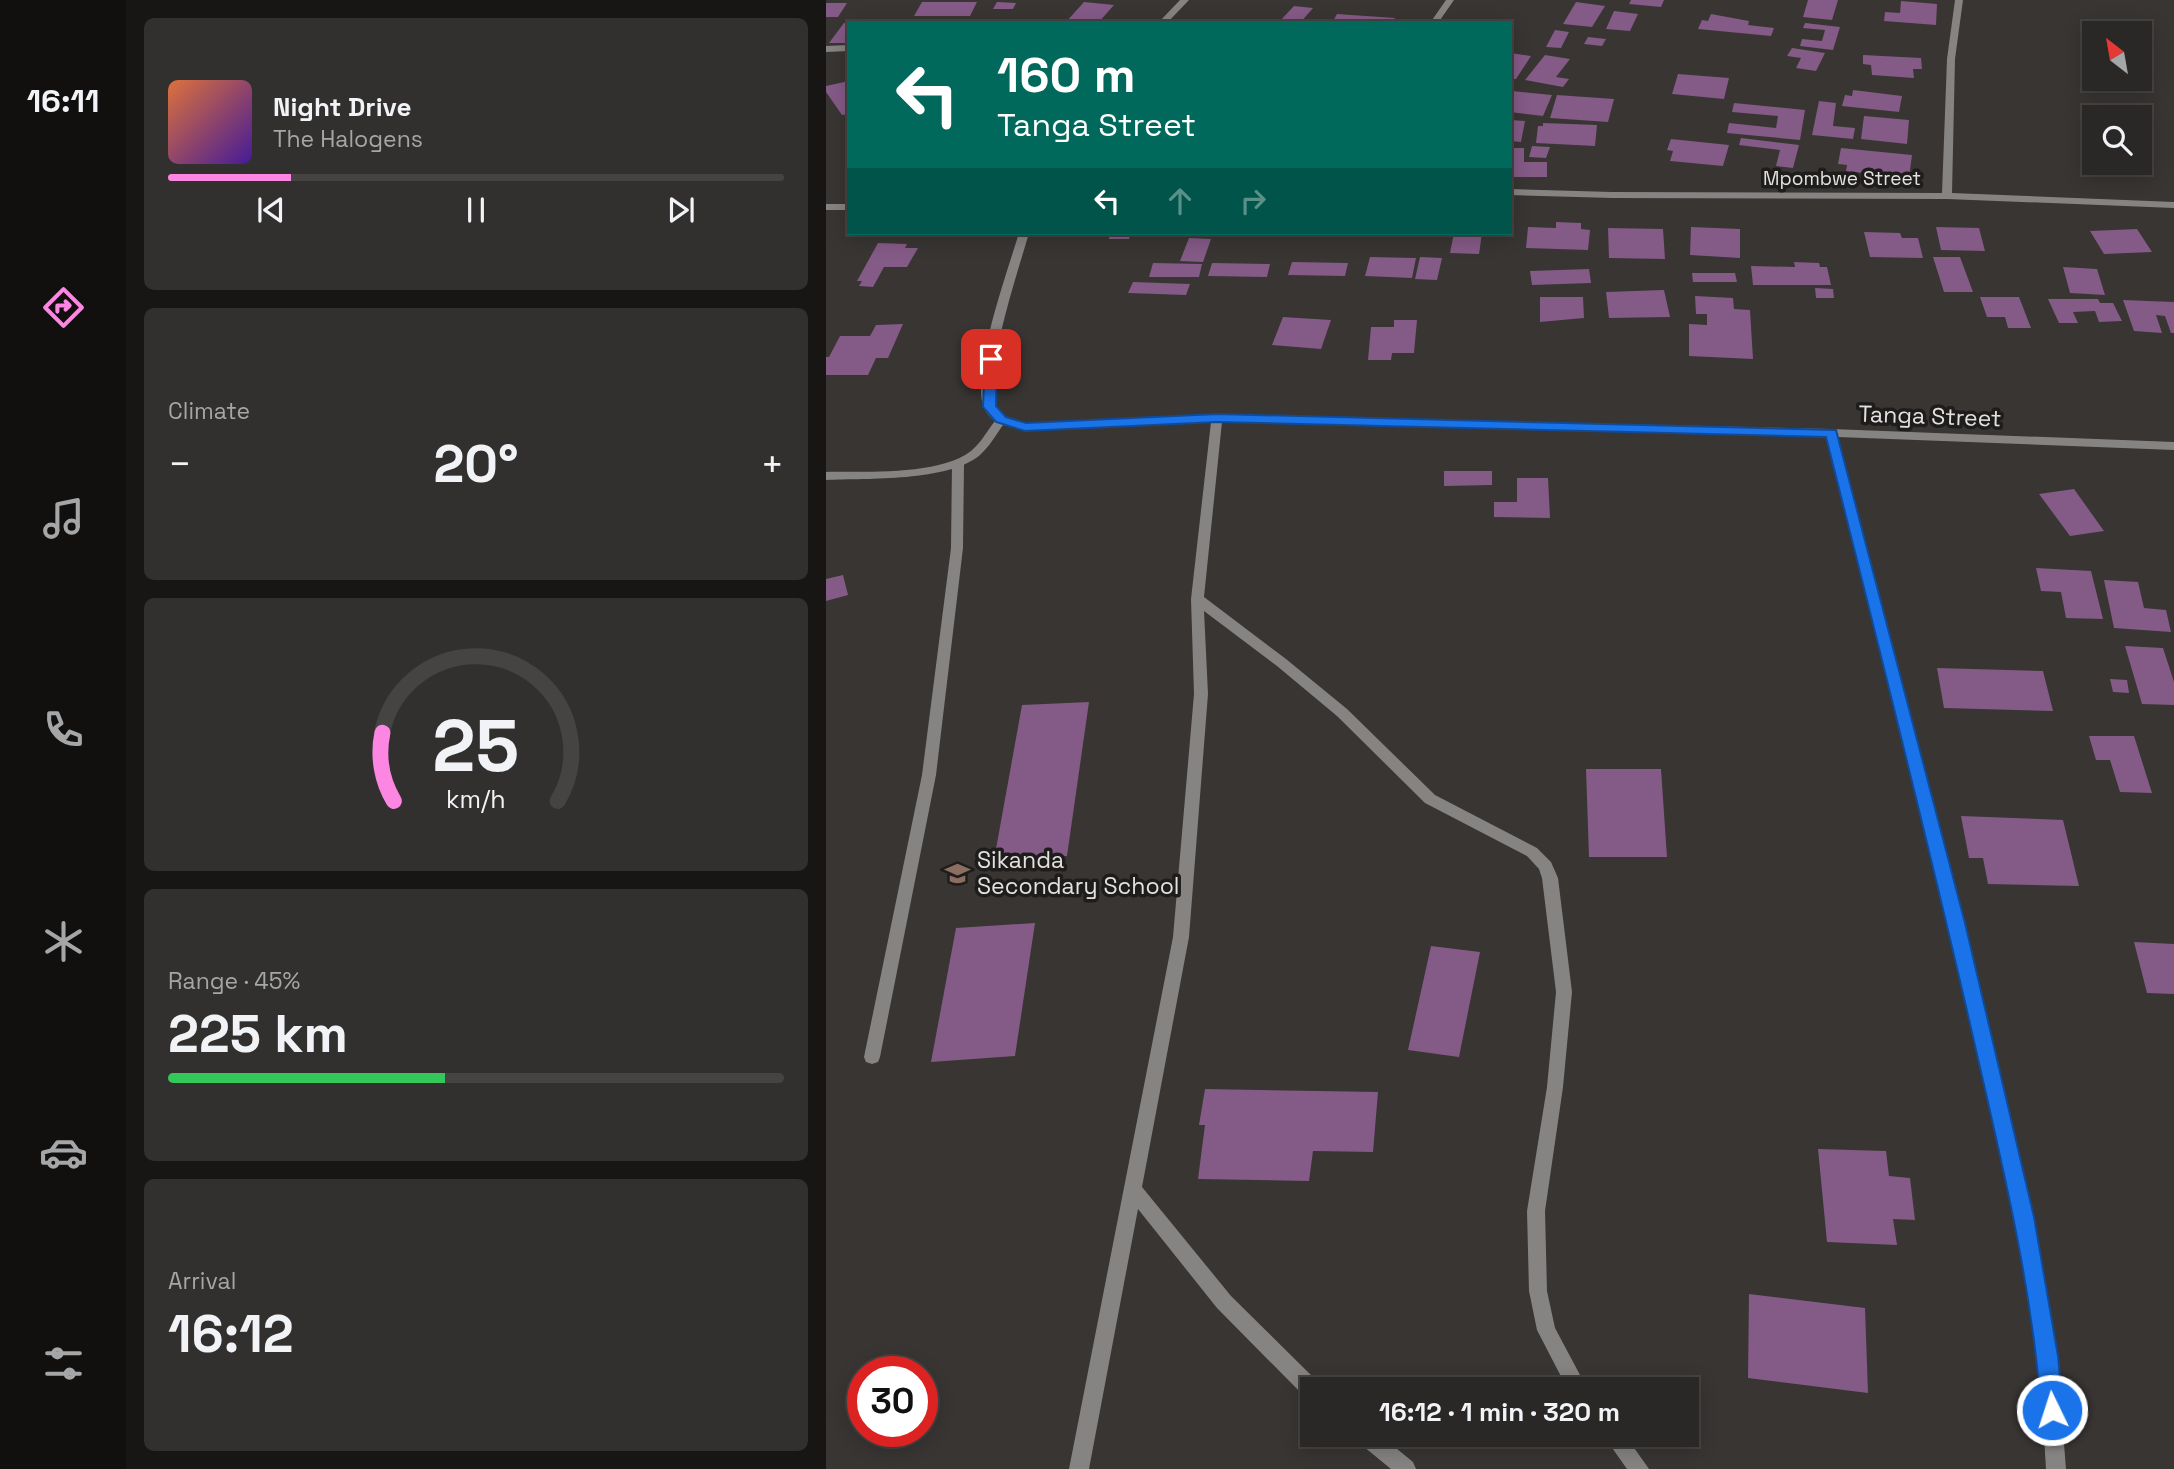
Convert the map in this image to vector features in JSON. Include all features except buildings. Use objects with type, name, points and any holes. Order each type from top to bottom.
[{"type":"street","points":[[1164,21],[1185,0]]},
{"type":"street","points":[[1435,21],[1450,0]]},
{"type":"street","points":[[1947,196],[1951,59],[1959,0]]},
{"type":"street","points":[[826,49],[847,48]]},
{"type":"street","name":"Mpombwe Street","points":[[1512,192],[1947,196],[2174,205]]},
{"type":"street","points":[[826,207],[847,207]]},
{"type":"street","points":[[826,476],[932,470],[958,464],[974,455],[1001,420],[989,407],[991,359],[1023,235]]},
{"type":"street","points":[[1079,1469],[1181,937],[1201,694],[1197,599],[1217,418]]},
{"type":"street","name":"Tanga Street","points":[[1001,420],[1025,427],[1054,427],[1217,418],[1831,433],[2174,446]]},
{"type":"street","points":[[1831,433],[1956,923],[2024,1217],[2048,1356],[2056,1469]]},
{"type":"street","points":[[872,1058],[929,775],[957,548],[958,464]]},
{"type":"street","points":[[1197,599],[1288,666],[1364,732],[1430,799],[1532,852],[1546,866],[1557,920],[1564,992],[1555,1087],[1536,1211],[1538,1291],[1546,1331],[1572,1377]]},
{"type":"street","points":[[1132,1190],[1224,1302],[1300,1378]]},
{"type":"street","points":[[1380,1447],[1406,1469]]},
{"type":"street","points":[[1622,1447],[1639,1469]]},
{"type":"place","name":"Sikanda Secondary School","points":[[957,873]]},
{"type":"route","points":[[991,359],[989,407],[1001,420],[1025,427],[1217,418],[1831,433],[1956,923],[2024,1217],[2048,1356],[2052,1410]]}]
